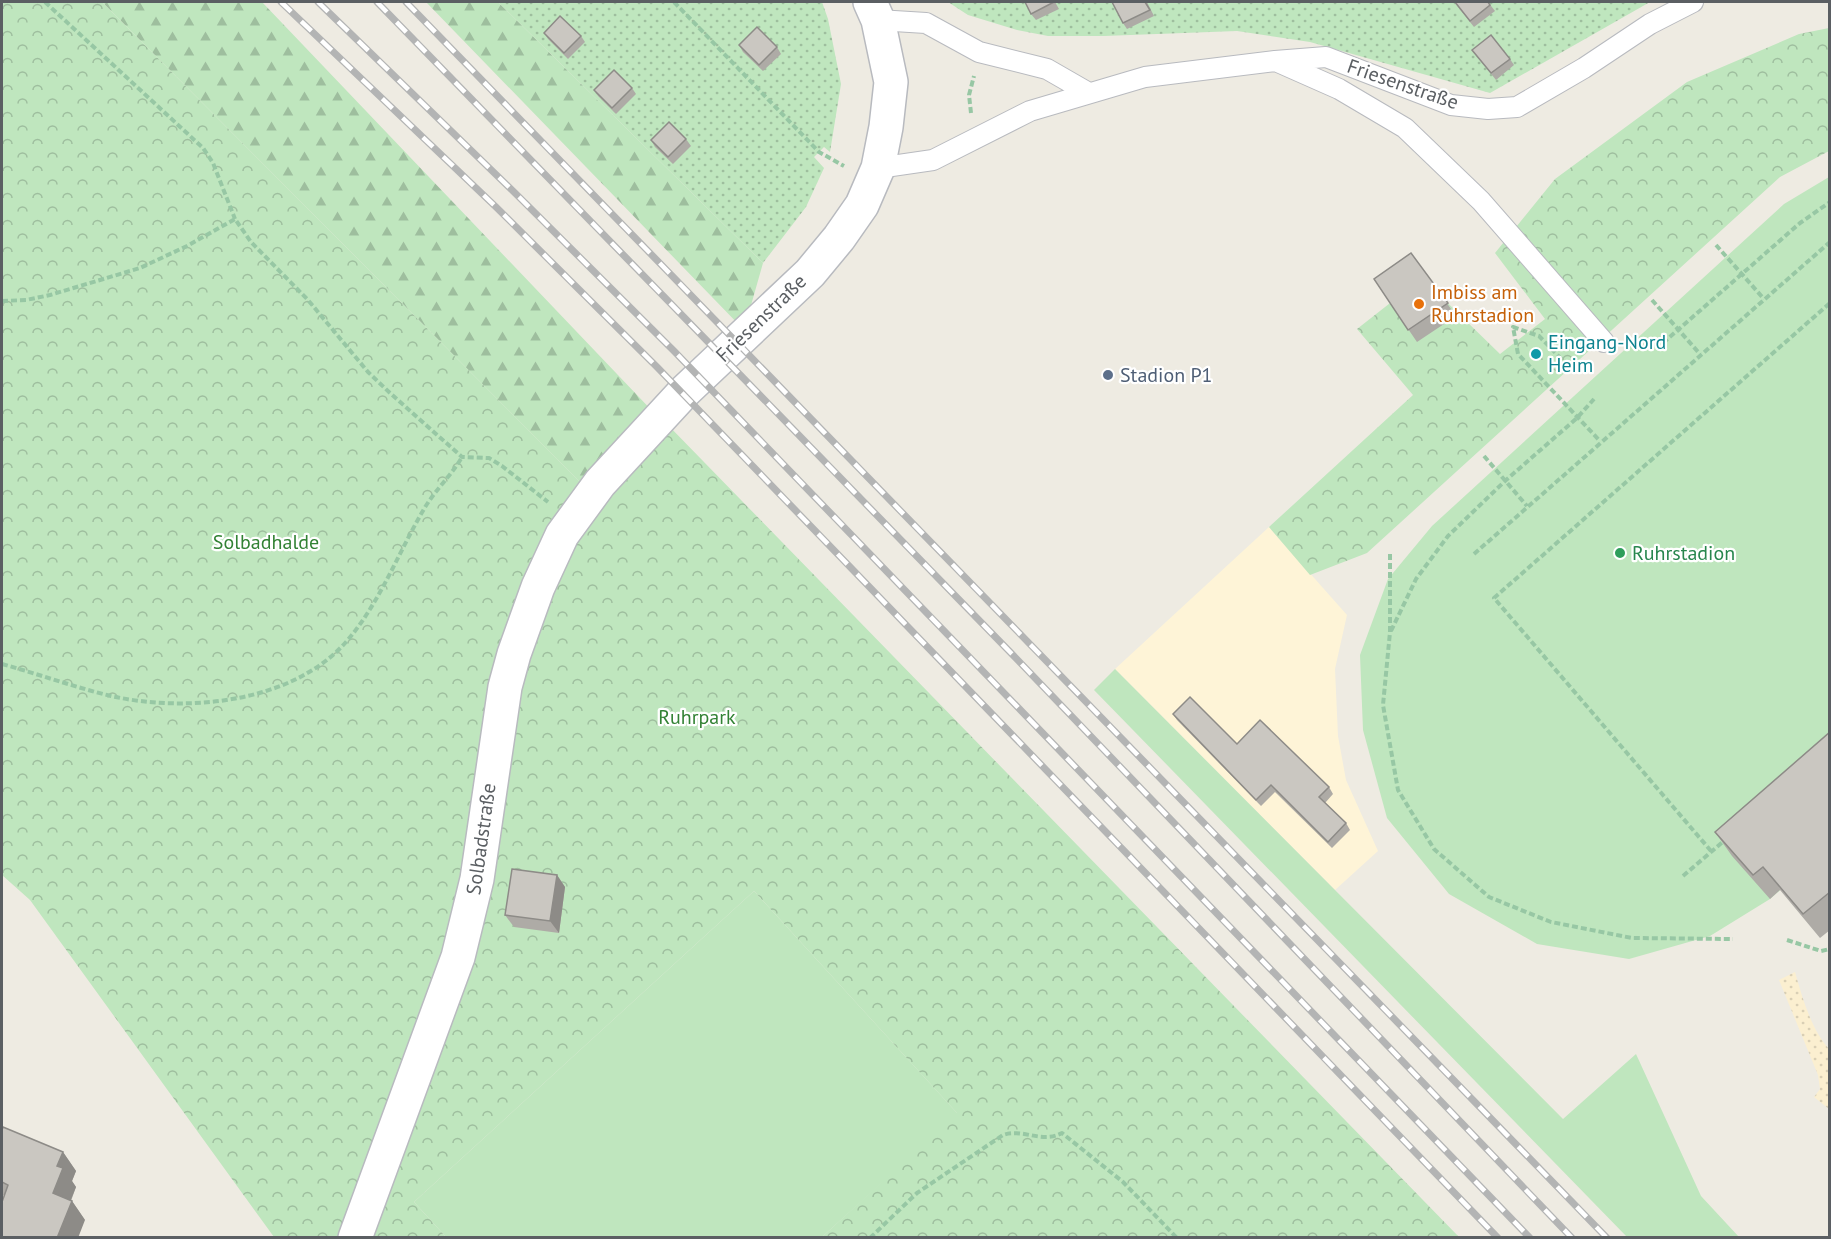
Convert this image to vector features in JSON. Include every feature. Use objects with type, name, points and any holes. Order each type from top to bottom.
[{"type":"street","name":"Friesenstraße","points":[[626,454],[684,392],[810,273],[862,205],[878,168],[891,82],[874,11]]},
{"type":"street","name":"Solbadstraße","points":[[355,1238],[458,957],[477,879],[499,717],[514,654],[552,552],[600,483],[626,454]]},
{"type":"lane","name":"Friesenstraße","points":[[878,168],[933,160],[1030,111],[1088,92],[1145,77],[1275,61],[1326,57],[1451,105],[1488,109],[1518,107],[1584,68],[1650,24],[1693,2]]},
{"type":"lane","name":"Friesenstraße","points":[[874,11],[926,23],[979,52],[1047,69],[1088,92]]},
{"type":"lane","points":[[1275,61],[1339,89],[1405,128],[1481,201],[1604,342]]},
{"type":"path","points":[[45,2],[203,148],[213,164],[236,219],[251,242],[308,300],[368,372],[462,458],[489,458],[573,519]]},
{"type":"path","points":[[674,2],[819,152],[841,165],[878,168]]},
{"type":"path","points":[[974,140],[969,95],[979,52]]},
{"type":"path","points":[[1663,343],[1800,223],[1830,202]]},
{"type":"path","points":[[2,301],[26,300],[50,295],[140,268],[236,219]]},
{"type":"path","points":[[1474,554],[1600,441],[1830,242]]},
{"type":"path","points":[[1716,245],[1764,299]]},
{"type":"path","points":[[1652,300],[1700,354]]},
{"type":"path","points":[[1711,851],[1494,598],[1830,303]]},
{"type":"path","points":[[1574,372],[1539,336],[1513,327],[1518,354],[1600,441]]},
{"type":"path","points":[[1390,632],[1416,579],[1448,536],[1505,481],[1577,418],[1594,399]]},
{"type":"path","points":[[1484,456],[1527,506]]},
{"type":"path","points":[[2,664],[113,696],[175,703],[242,697],[292,682],[322,664],[344,645],[360,626],[425,507],[462,458]]},
{"type":"path","points":[[1390,554],[1390,632],[1383,705],[1398,790],[1434,849],[1488,897],[1551,922],[1632,938],[1733,939]]},
{"type":"path","points":[[1683,876],[1728,837]]},
{"type":"path","points":[[1787,940],[1821,951],[1830,949]]},
{"type":"path","points":[[870,1238],[917,1193],[1003,1135],[1011,1132],[1049,1138],[1062,1133],[1123,1182],[1177,1238]]},
{"type":"shaded area","points":[[1269,527],[1347,615],[1335,669],[1338,736],[1346,780],[1378,851],[1335,890],[1115,669]]},
{"type":"green space","name":"Solbadhalde","points":[[2,2],[102,2],[588,490],[566,521],[451,953],[347,1237],[274,1237],[30,900],[2,875]]},
{"type":"green space","points":[[102,2],[262,2],[658,417],[588,490]]},
{"type":"green space","points":[[426,2],[498,2],[763,263],[744,330]]},
{"type":"green space","points":[[498,2],[822,2],[828,19],[841,84],[830,152],[824,147],[814,157],[824,168],[806,207],[763,263]]},
{"type":"green space","points":[[948,2],[1650,2],[1490,93],[1310,42],[1237,31],[1048,36],[1017,30],[968,15]]},
{"type":"green space","points":[[1829,28],[1829,151],[1780,177],[1367,553],[1310,575],[1269,527],[1413,395],[1357,329],[1422,278],[1500,354],[1545,319],[1495,253],[1555,179],[1687,82],[1799,34]]},
{"type":"green space","name":"Ruhrstadion","points":[[1829,177],[1829,847],[1770,899],[1710,936],[1629,959],[1537,944],[1449,894],[1387,818],[1363,730],[1360,655],[1388,579],[1432,526],[1784,204]]},
{"type":"green space","name":"Ruhrpark","points":[[666,423],[1459,1237],[822,1237],[957,1113],[754,891],[414,1202],[446,1237],[362,1238],[460,956],[523,651],[578,524]]},
{"type":"green space","points":[[1115,669],[1563,1119],[1636,1054],[1701,1196],[1739,1237],[1627,1237],[1094,690]]},
{"type":"green space","points":[[754,891],[958,1114],[822,1237],[446,1237],[414,1202]]},
{"type":"sand","points":[[1795,972],[1812,1022],[1829,1049],[1829,1109],[1814,1097],[1820,1089],[1818,1075],[1779,980]]},
{"type":"building","points":[[1025,2],[1054,2],[1031,14]]},
{"type":"building","points":[[1112,2],[1145,2],[1150,10],[1123,23]]},
{"type":"building","points":[[1455,2],[1488,2],[1490,5],[1470,21]]},
{"type":"building","points":[[560,16],[581,36],[564,53],[544,33]]},
{"type":"building","points":[[757,27],[777,47],[759,65],[739,45]]},
{"type":"building","points":[[1491,35],[1510,59],[1491,73],[1472,50]]},
{"type":"building","points":[[614,70],[632,88],[612,108],[594,90]]},
{"type":"building","points":[[669,122],[686,139],[668,157],[651,140]]},
{"type":"building","name":"Imbiss am Ruhrstadion","points":[[1411,253],[1448,303],[1408,330],[1374,279]]},
{"type":"building","points":[[1190,697],[1237,744],[1260,720],[1329,787],[1319,797],[1346,823],[1328,842],[1271,785],[1256,800],[1173,714]]},
{"type":"building","points":[[1830,732],[1830,892],[1803,914],[1763,867],[1753,875],[1715,832]]},
{"type":"building","points":[[512,869],[557,875],[550,921],[505,915]]},
{"type":"building","points":[[3,1127],[63,1152],[57,1166],[63,1168],[53,1193],[72,1201],[57,1238],[2,1238],[2,1202],[8,1185],[2,1182]]},
{"type":"railway","points":[[281,2],[496,207],[657,367],[1498,1238]]},
{"type":"railway","points":[[318,2],[674,351],[1530,1238]]},
{"type":"railway","points":[[377,2],[1011,653],[1572,1238]]},
{"type":"railway","points":[[406,2],[1607,1238]]},
{"type":"place","name":"Imbiss am Ruhrstadion","points":[[1419,304]]},
{"type":"place","name":"Eingang-Nord Heim","points":[[1536,354]]},
{"type":"place","name":"Stadion P1","points":[[1108,375]]},
{"type":"place","name":"Ruhrstadion","points":[[1620,553]]}]
